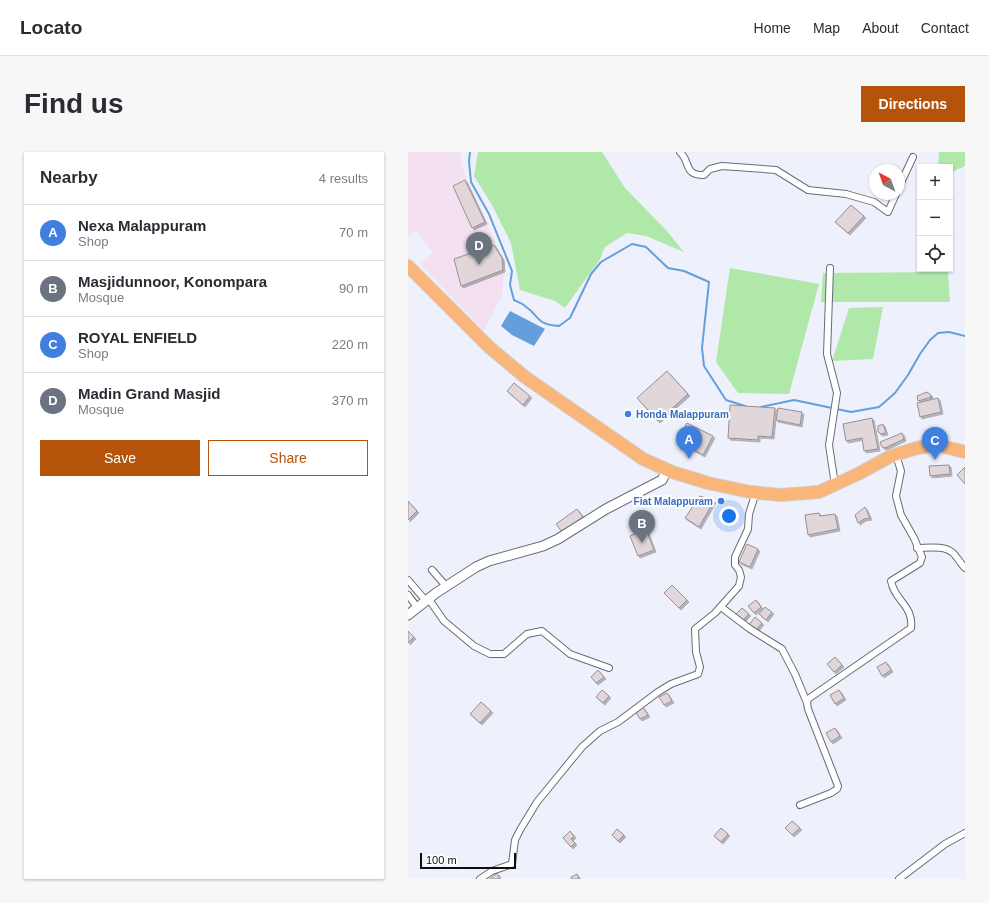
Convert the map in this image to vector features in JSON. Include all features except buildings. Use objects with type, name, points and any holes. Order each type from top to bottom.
[{"type":"highway","points":[[408,266],[489,347],[525,377],[643,459],[668,474],[756,492],[781,495],[819,492],[896,455],[917,448],[937,445],[965,452]]},
{"type":"main road","points":[[408,615],[446,586],[476,567],[489,561],[532,549],[558,539],[668,474]]},
{"type":"street","points":[[680,152],[689,171],[696,175],[704,175],[710,169],[722,166],[776,170],[808,190],[846,194],[874,202],[888,212],[893,200]]},
{"type":"street","points":[[905,174],[913,157]]},
{"type":"street","points":[[830,268],[827,354],[837,393],[832,419],[830,445],[835,485]]},
{"type":"street","points":[[807,703],[808,699],[911,628],[912,618],[910,612],[891,581],[920,563],[922,557],[914,538],[901,515],[896,496],[901,471],[896,455]]},
{"type":"street","points":[[480,879],[492,871],[512,864],[515,840],[537,802],[576,754],[595,734],[618,722],[644,701],[664,688],[698,674],[700,667],[696,652],[695,629],[721,607],[739,586],[740,577],[739,570],[735,565],[735,557],[748,529],[749,514],[756,492]]},
{"type":"street","points":[[917,548],[939,548],[948,550],[954,554],[965,568]]},
{"type":"street","points":[[432,570],[446,586]]},
{"type":"street","points":[[408,580],[444,621],[474,646],[490,654],[504,654],[527,634],[542,631],[570,654],[609,668]]},
{"type":"street","points":[[408,595],[417,607]]},
{"type":"street","points":[[721,607],[750,629],[782,649],[795,674],[807,703],[838,786],[837,789],[831,793],[800,804]]},
{"type":"street","points":[[900,879],[945,844],[965,833]]},
{"type":"shaded area","points":[[408,152],[460,152],[464,172],[505,264],[502,295],[484,331],[420,264],[433,252],[415,230],[408,237]]},
{"type":"green space","points":[[478,152],[602,152],[625,188],[666,230],[684,252],[646,236],[627,233],[605,247],[600,259],[565,308],[555,301],[520,290],[511,243],[492,205],[474,176]]},
{"type":"green space","points":[[939,152],[965,152],[965,166],[953,172],[953,164],[938,164]]},
{"type":"green space","points":[[730,268],[819,284],[789,394],[738,393],[716,362]]},
{"type":"green space","points":[[948,272],[950,302],[821,302],[823,273]]},
{"type":"green space","points":[[883,307],[873,359],[832,361],[849,308]]},
{"type":"water","points":[[510,311],[545,329],[534,346],[512,335],[501,326]]},
{"type":"waterway","points":[[470,152],[469,161],[471,182],[489,214],[512,271],[510,285],[514,300],[524,305],[542,322],[559,326],[570,318],[591,274],[601,262],[632,244],[646,247],[668,268],[684,271],[709,282],[702,348],[704,366],[726,400],[745,406]]},
{"type":"waterway","points":[[761,407],[794,400],[851,412],[879,407],[895,393],[930,340],[938,333],[949,332],[965,336]]},
{"type":"place","name":"Madin Grand Masjid","points":[[479,265]]},
{"type":"place","name":"Honda Malappuram","points":[[628,414]]},
{"type":"place","name":"Nexa Malappuram","points":[[689,459]]},
{"type":"place","name":"ROYAL ENFIELD","points":[[935,460]]},
{"type":"place","name":"Fiat Malappuram","points":[[721,501]]},
{"type":"place","name":"Masjidunnoor, Konompara","points":[[642,543]]}]
